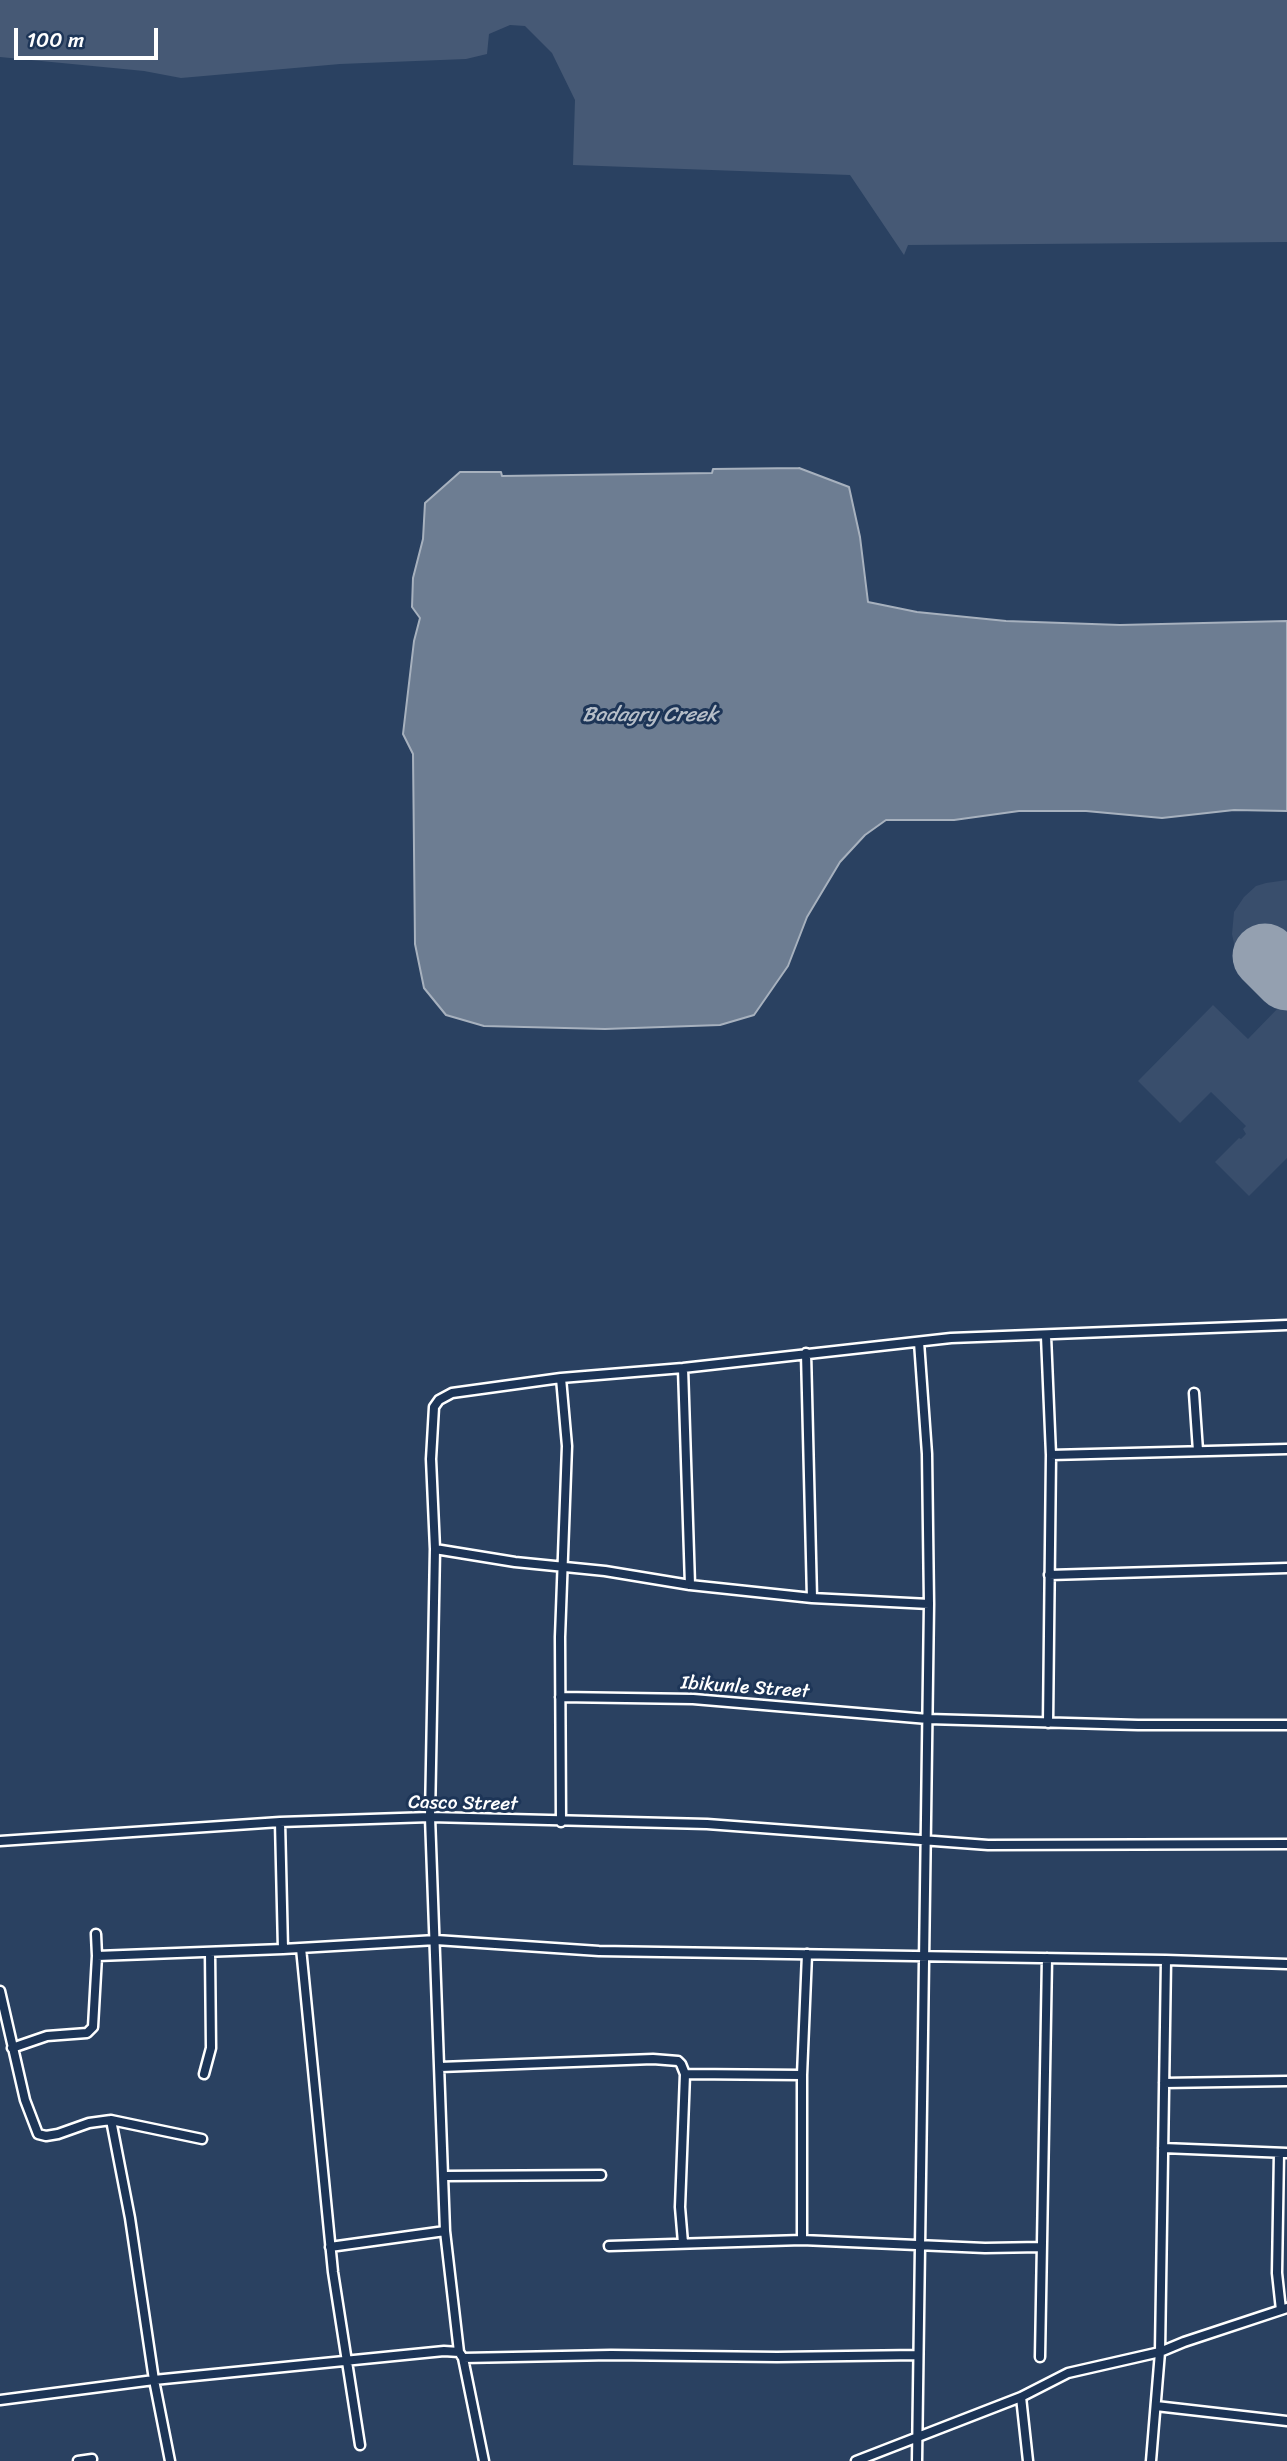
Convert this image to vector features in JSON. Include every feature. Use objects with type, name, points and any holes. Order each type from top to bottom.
[{"type":"street","points":[[484,2461],[461,2355],[445,2231],[430,1817],[435,1549],[431,1460],[434,1407],[439,1400],[452,1393],[561,1378],[950,1338],[1287,1325]]},
{"type":"street","points":[[1046,1336],[1051,1455],[1048,1723]]},
{"type":"street","points":[[917,2461],[929,1604],[927,1454],[919,1342]]},
{"type":"street","points":[[806,1353],[812,1598]]},
{"type":"street","points":[[683,1367],[690,1515],[690,1586]]},
{"type":"street","points":[[561,1378],[567,1446],[559,1697],[561,1822]]},
{"type":"street","points":[[1194,1393],[1198,1451]]},
{"type":"street","points":[[1051,1455],[1287,1449]]},
{"type":"street","points":[[435,1549],[515,1562],[605,1571],[690,1586],[812,1598],[929,1604]]},
{"type":"street","points":[[1049,1575],[1287,1568]]},
{"type":"street","name":"Ibikunle Street","points":[[559,1697],[693,1699],[928,1720],[1287,1725]]},
{"type":"street","name":"Casco Street","points":[[0,1840],[279,1822],[430,1817],[707,1824],[925,1841],[1020,1845],[1287,1844]]},
{"type":"street","points":[[279,1822],[283,1949]]},
{"type":"street","points":[[12,2048],[47,2036],[87,2033],[93,2027],[96,1934]]},
{"type":"street","points":[[97,1956],[436,1940],[599,1951],[1287,1964]]},
{"type":"street","points":[[301,1948],[330,2247],[360,2445]]},
{"type":"street","points":[[204,2074],[211,2048],[210,1952]]},
{"type":"street","points":[[802,2241],[802,2075],[807,1954]]},
{"type":"street","points":[[1040,2357],[1047,1958]]},
{"type":"street","points":[[1151,2461],[1160,2352],[1166,1960]]},
{"type":"street","points":[[0,1991],[25,2100],[38,2134],[58,2134],[89,2123],[111,2120],[202,2138]]},
{"type":"street","points":[[440,2067],[653,2059],[678,2061],[685,2074],[680,2207],[683,2243]]},
{"type":"street","points":[[685,2074],[802,2075]]},
{"type":"street","points":[[1164,2083],[1287,2081]]},
{"type":"street","points":[[111,2120],[170,2461]]},
{"type":"street","points":[[856,2461],[1021,2397],[1068,2373],[1160,2352],[1284,2309],[1277,2273],[1283,2153],[1163,2148]]},
{"type":"street","points":[[444,2176],[601,2175]]},
{"type":"street","points":[[330,2247],[445,2231]]},
{"type":"street","points":[[609,2246],[802,2241],[1041,2247]]},
{"type":"street","points":[[0,2400],[154,2380],[444,2351],[461,2355],[918,2355]]},
{"type":"street","points":[[1021,2397],[1028,2461]]},
{"type":"street","points":[[1156,2406],[1287,2421]]},
{"type":"street","points":[[78,2461],[92,2459]]},
{"type":"shaded area","points":[[0,0],[1287,0],[1287,242],[908,245],[904,255],[850,175],[573,165],[575,100],[552,53],[525,26],[510,25],[489,34],[487,54],[466,59],[340,64],[181,78],[144,71],[0,57]]},
{"type":"shaded area","points":[[1287,880],[1287,931],[1247,967],[1236,953],[1232,934],[1234,912],[1256,886]]},
{"type":"shaded area","points":[[1283,938],[1287,943],[1287,1158],[1249,1196],[1215,1162],[1246,1134],[1243,1129],[1246,1126],[1211,1092],[1180,1123],[1138,1081],[1213,1005],[1248,1039],[1281,1005],[1249,973]]},
{"type":"water","name":"Badagry Creek","points":[[799,468],[849,487],[860,537],[868,602],[917,612],[1006,621],[1120,625],[1287,621],[1287,811],[1234,810],[1162,818],[1086,811],[1019,811],[954,820],[886,820],[865,835],[840,862],[807,917],[788,966],[754,1015],[720,1025],[605,1029],[484,1026],[446,1015],[424,988],[415,944],[413,754],[403,734],[414,641],[420,618],[412,607],[413,578],[423,539],[425,503],[460,472],[501,472],[502,476],[712,473],[713,469]]},
{"type":"runway","points":[[1265,956],[1287,978]]}]
